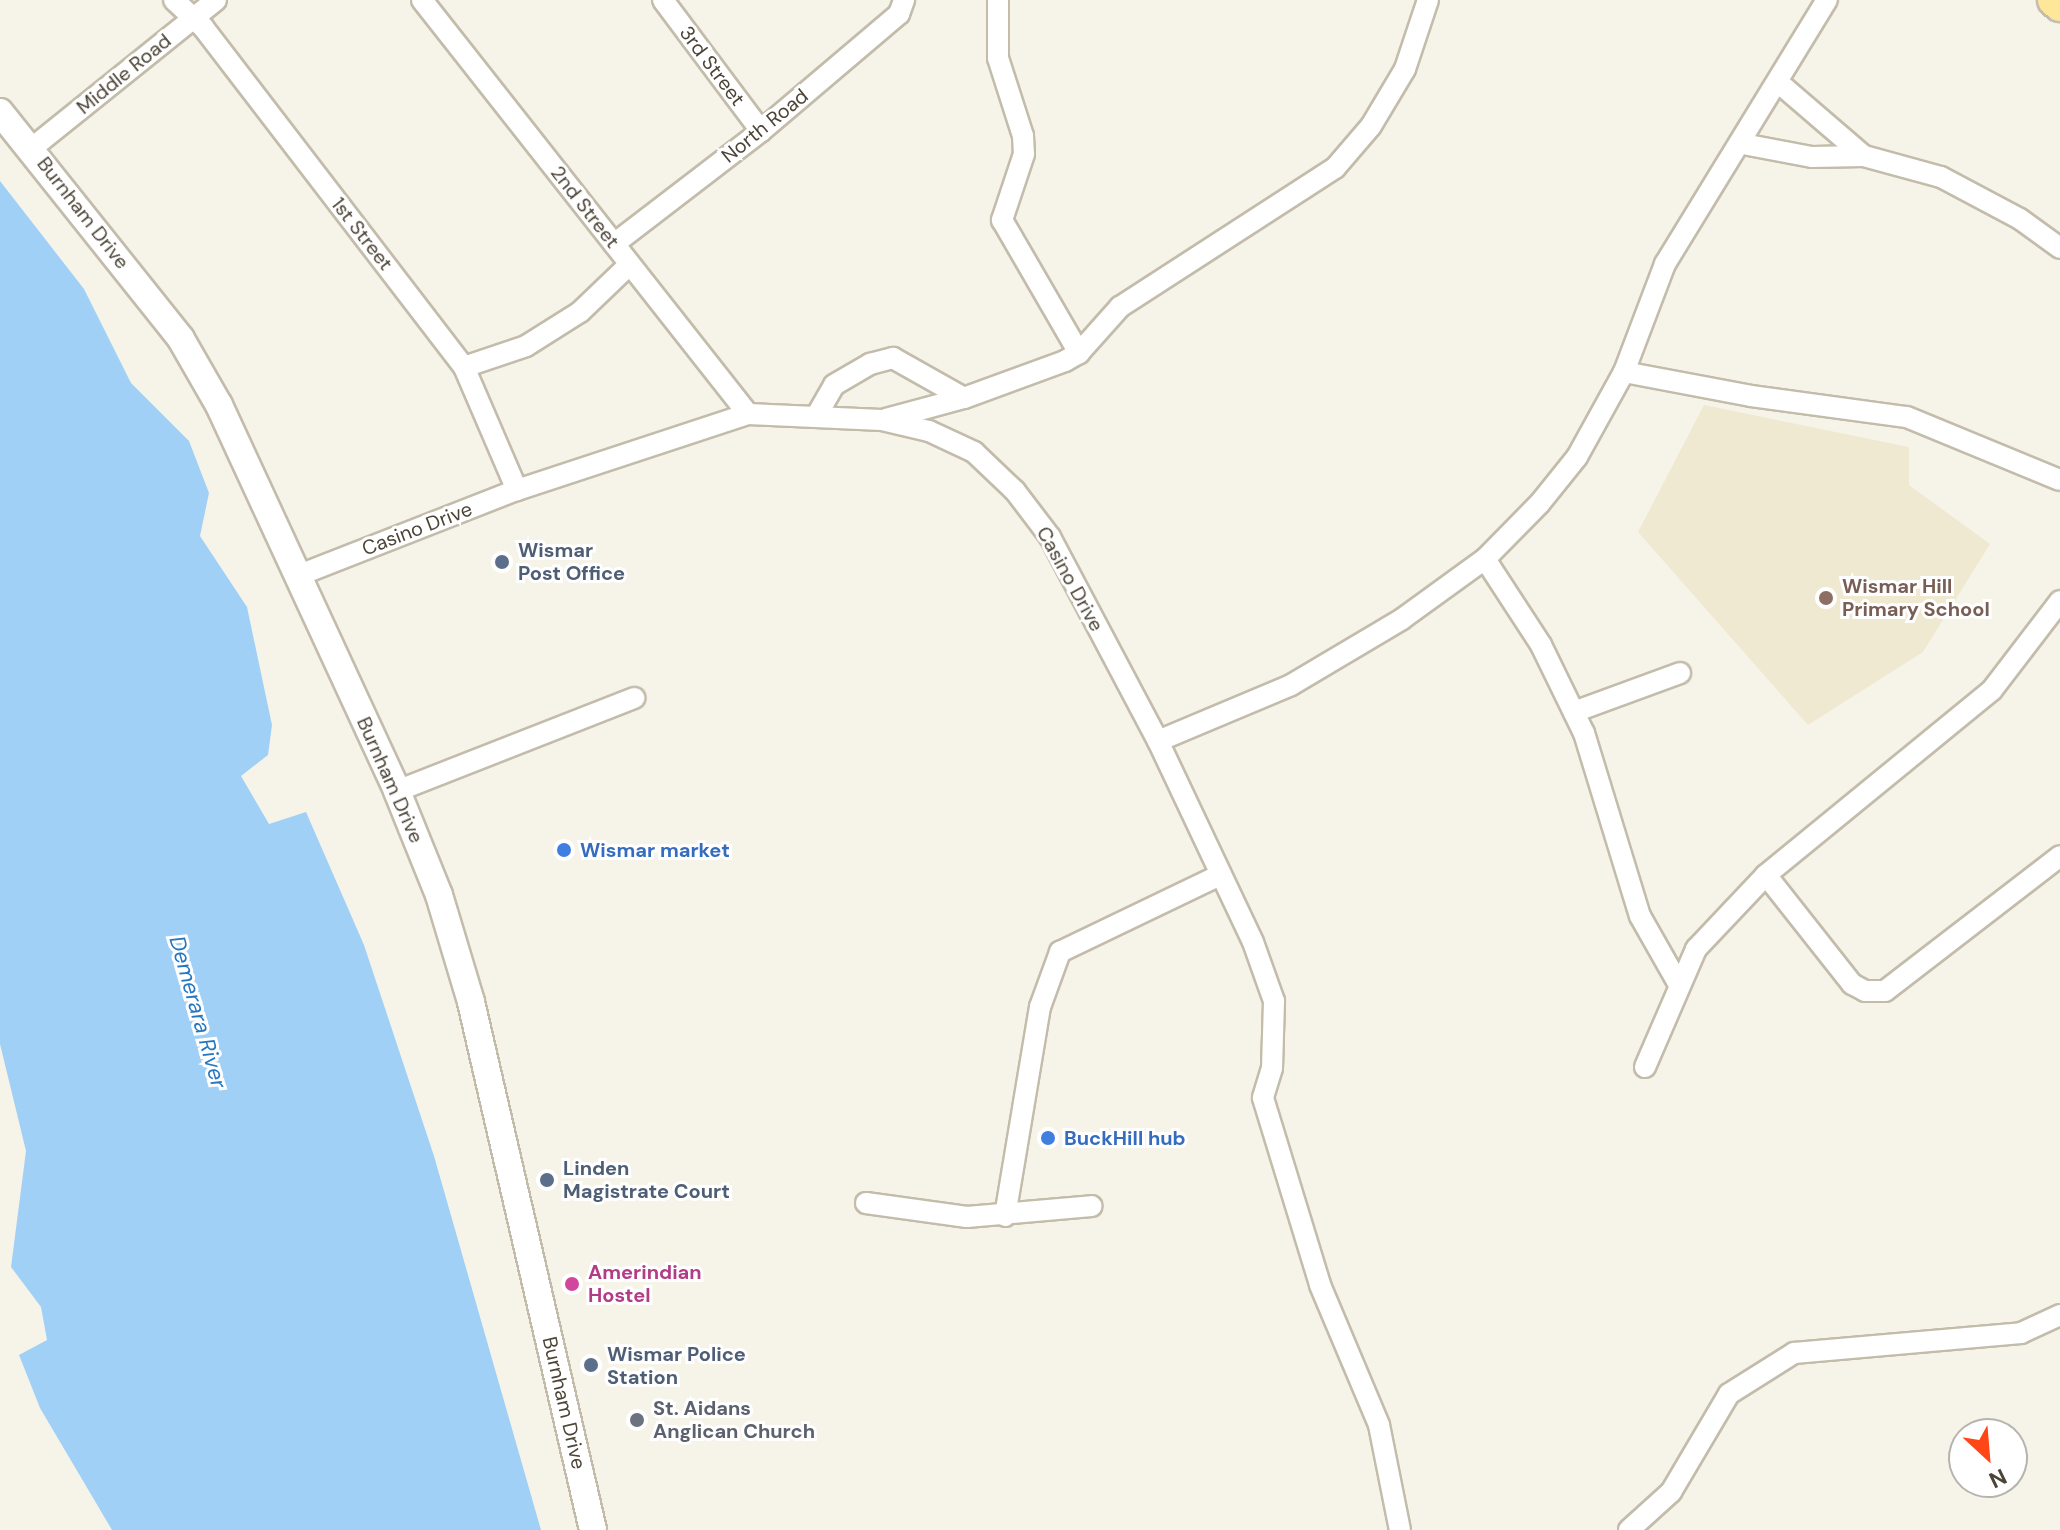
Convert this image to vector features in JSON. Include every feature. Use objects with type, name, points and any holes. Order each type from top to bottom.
[{"type":"main road","points":[[2054,0],[2060,5]]},
{"type":"street","name":"1st Street","points":[[174,0],[203,27],[464,367],[517,490]]},
{"type":"street","name":"Middle Road","points":[[32,148],[216,0]]},
{"type":"street","name":"2nd Street","points":[[422,0],[748,414]]},
{"type":"street","name":"3rd Street","points":[[663,0],[761,131]]},
{"type":"street","name":"North Road","points":[[614,244],[761,131],[899,14],[904,0]]},
{"type":"street","points":[[998,0],[998,58],[1023,136],[1024,154],[1002,220],[1079,353]]},
{"type":"street","points":[[882,420],[964,398],[1079,353],[1120,307],[1335,168],[1371,126],[1405,69],[1428,0]]},
{"type":"street","points":[[1158,741],[1291,685],[1377,635],[1485,559],[1577,457],[1624,372],[1665,264],[1743,144],[1827,0]]},
{"type":"street","points":[[1779,83],[1864,156]]},
{"type":"street","name":"Burnham Drive","points":[[0,112],[32,148],[181,339],[219,405],[397,791],[439,895],[479,1032],[593,1530]]},
{"type":"street","points":[[1743,144],[1812,157],[1864,156],[1941,177],[2020,219],[2060,248]]},
{"type":"street","points":[[464,367],[526,346],[580,312],[630,264]]},
{"type":"street","points":[[818,413],[834,385],[870,364],[893,358],[964,398]]},
{"type":"street","points":[[1624,372],[1907,417],[2060,480]]},
{"type":"street","name":"Casino Drive","points":[[297,576],[517,490],[748,414],[818,413],[882,420],[929,431],[974,452],[1015,491],[1050,537],[1158,741],[1253,942],[1274,1001],[1272,1068],[1263,1098],[1320,1285],[1379,1425],[1400,1530]]},
{"type":"street","points":[[1485,559],[1541,645],[1574,712],[1640,916],[1678,983]]},
{"type":"street","points":[[1645,1067],[1678,983],[1696,949],[1766,875],[1992,690],[2060,601]]},
{"type":"street","points":[[1574,712],[1680,673]]},
{"type":"street","points":[[397,791],[634,698]]},
{"type":"street","points":[[1766,875],[1852,984],[1865,991],[1885,991],[2060,856]]},
{"type":"street","points":[[1005,1216],[1040,1007],[1060,952],[1220,875]]},
{"type":"street","points":[[866,1203],[967,1217],[1092,1206]]},
{"type":"street","points":[[1629,1530],[1671,1492],[1729,1394],[1794,1353],[2021,1333],[2060,1315]]},
{"type":"shaded area","name":"Wismar Hill Primary School","points":[[1704,405],[1909,447],[1909,485],[1990,544],[1923,652],[1808,725],[1638,532]]},
{"type":"water","name":"Demerara River","points":[[0,181],[84,289],[131,383],[189,441],[209,493],[200,536],[247,607],[272,725],[268,755],[241,776],[269,824],[306,812],[364,945],[434,1156],[541,1530],[112,1530],[40,1408],[19,1355],[47,1340],[41,1307],[11,1267],[26,1151],[0,1044]]},
{"type":"place","name":"Wismar Post Office","points":[[502,562]]},
{"type":"place","name":"Wismar Hill Primary School","points":[[1826,598]]},
{"type":"place","name":"Wismar market","points":[[564,850]]},
{"type":"place","name":"BuckHill hub","points":[[1048,1138]]},
{"type":"place","name":"Linden Magistrate Court","points":[[547,1180]]},
{"type":"place","name":"Amerindian Hostel","points":[[572,1284]]},
{"type":"place","name":"Wismar Police Station","points":[[591,1365]]},
{"type":"place","name":"St. Aidans Anglican Church","points":[[637,1420]]}]
